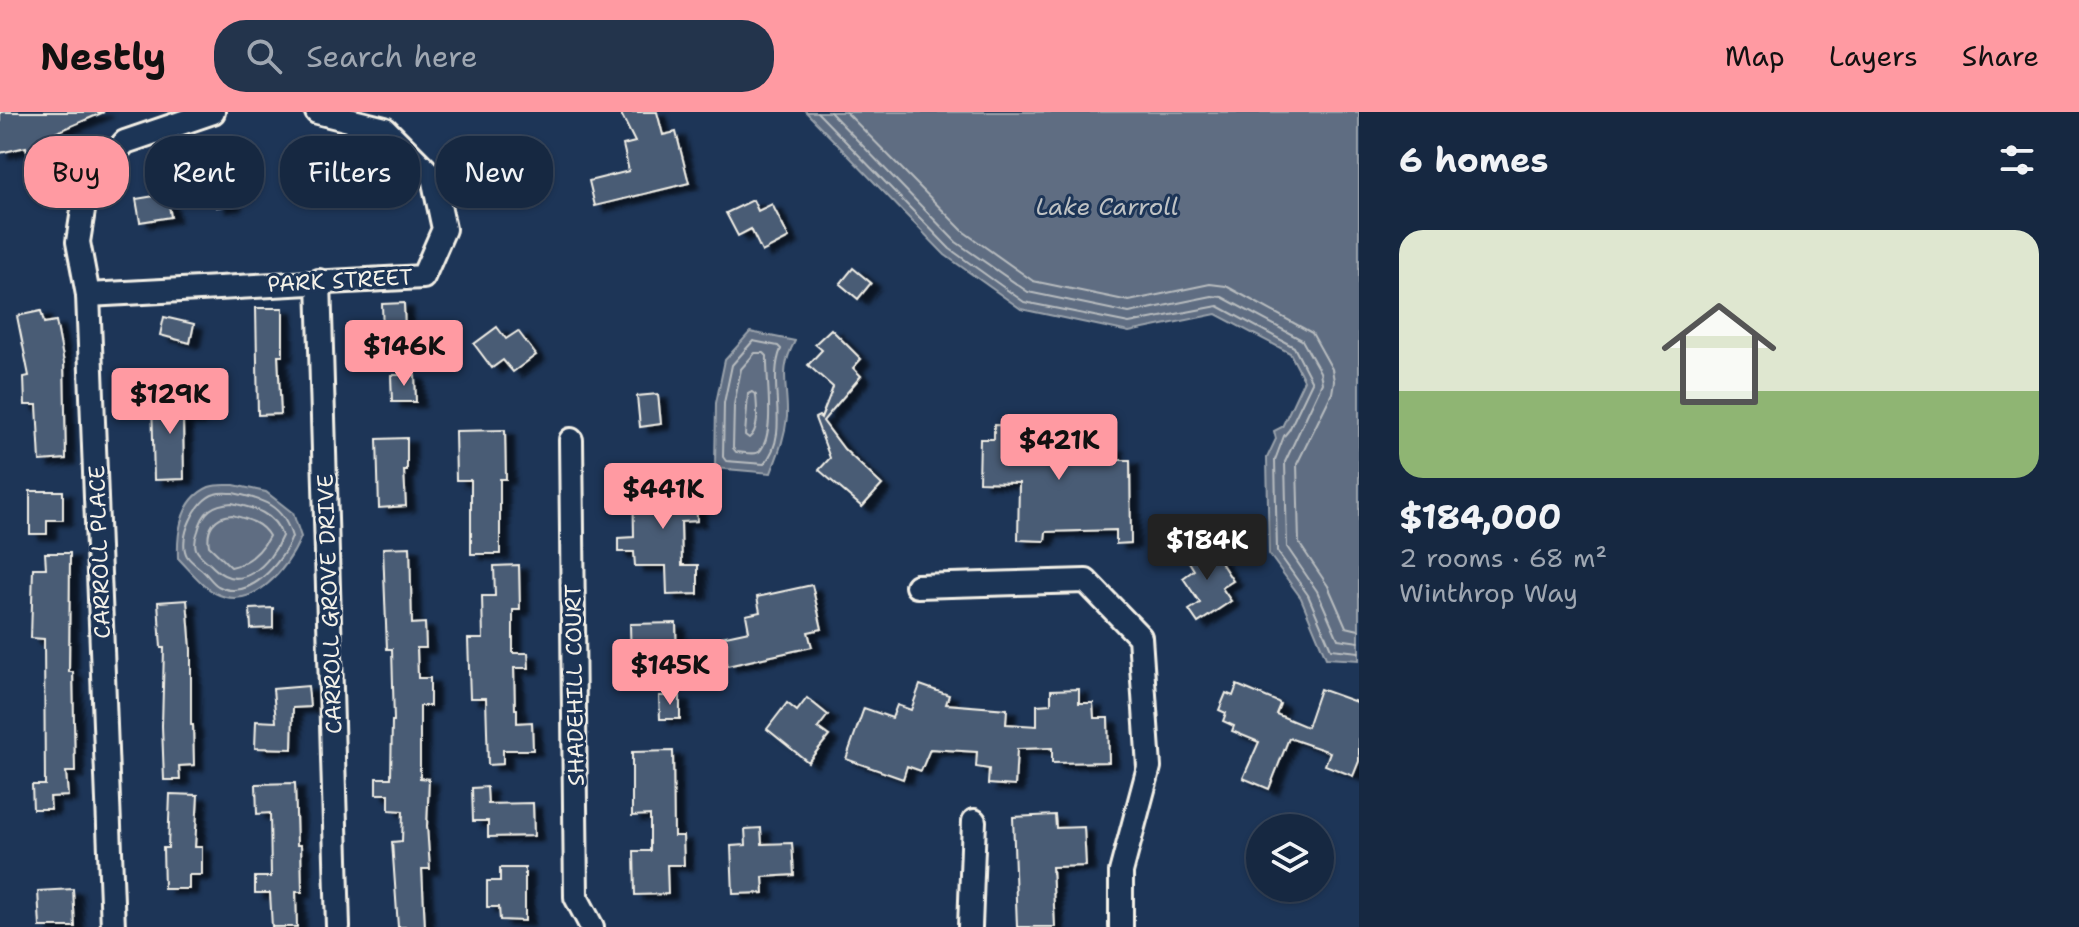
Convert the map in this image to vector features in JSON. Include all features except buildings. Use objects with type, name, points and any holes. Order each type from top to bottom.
[{"type":"street","name":"CARROLL PLACE","points":[[113,927],[88,295],[78,242],[87,185],[125,142],[213,112]]},
{"type":"street","name":"PARK STREET","points":[[88,295],[423,277],[444,229],[433,177],[385,129],[317,112]]},
{"type":"street","name":"CARROLL GROVE DRIVE","points":[[319,281],[338,927]]},
{"type":"street","name":"SHADEHILL COURT","points":[[571,440],[576,897],[592,927]]},
{"type":"street","points":[[917,586],[1086,581],[1140,637],[1149,767],[1121,872],[1121,927]]},
{"type":"street","points":[[970,927],[974,821]]},
{"type":"water","name":"Lake Carroll","points":[[806,112],[1359,112],[1359,660],[1326,658],[1301,598],[1269,554],[1267,458],[1276,439],[1274,431],[1282,427],[1304,380],[1290,353],[1216,314],[1129,332],[1021,309],[945,255]]},
{"type":"water","points":[[750,332],[795,341],[785,370],[786,424],[771,473],[715,468],[716,403],[725,360]]},
{"type":"water","points":[[234,485],[266,492],[293,513],[301,537],[288,561],[268,584],[243,597],[229,598],[200,582],[178,558],[178,548],[180,527],[192,500],[209,487]]}]
